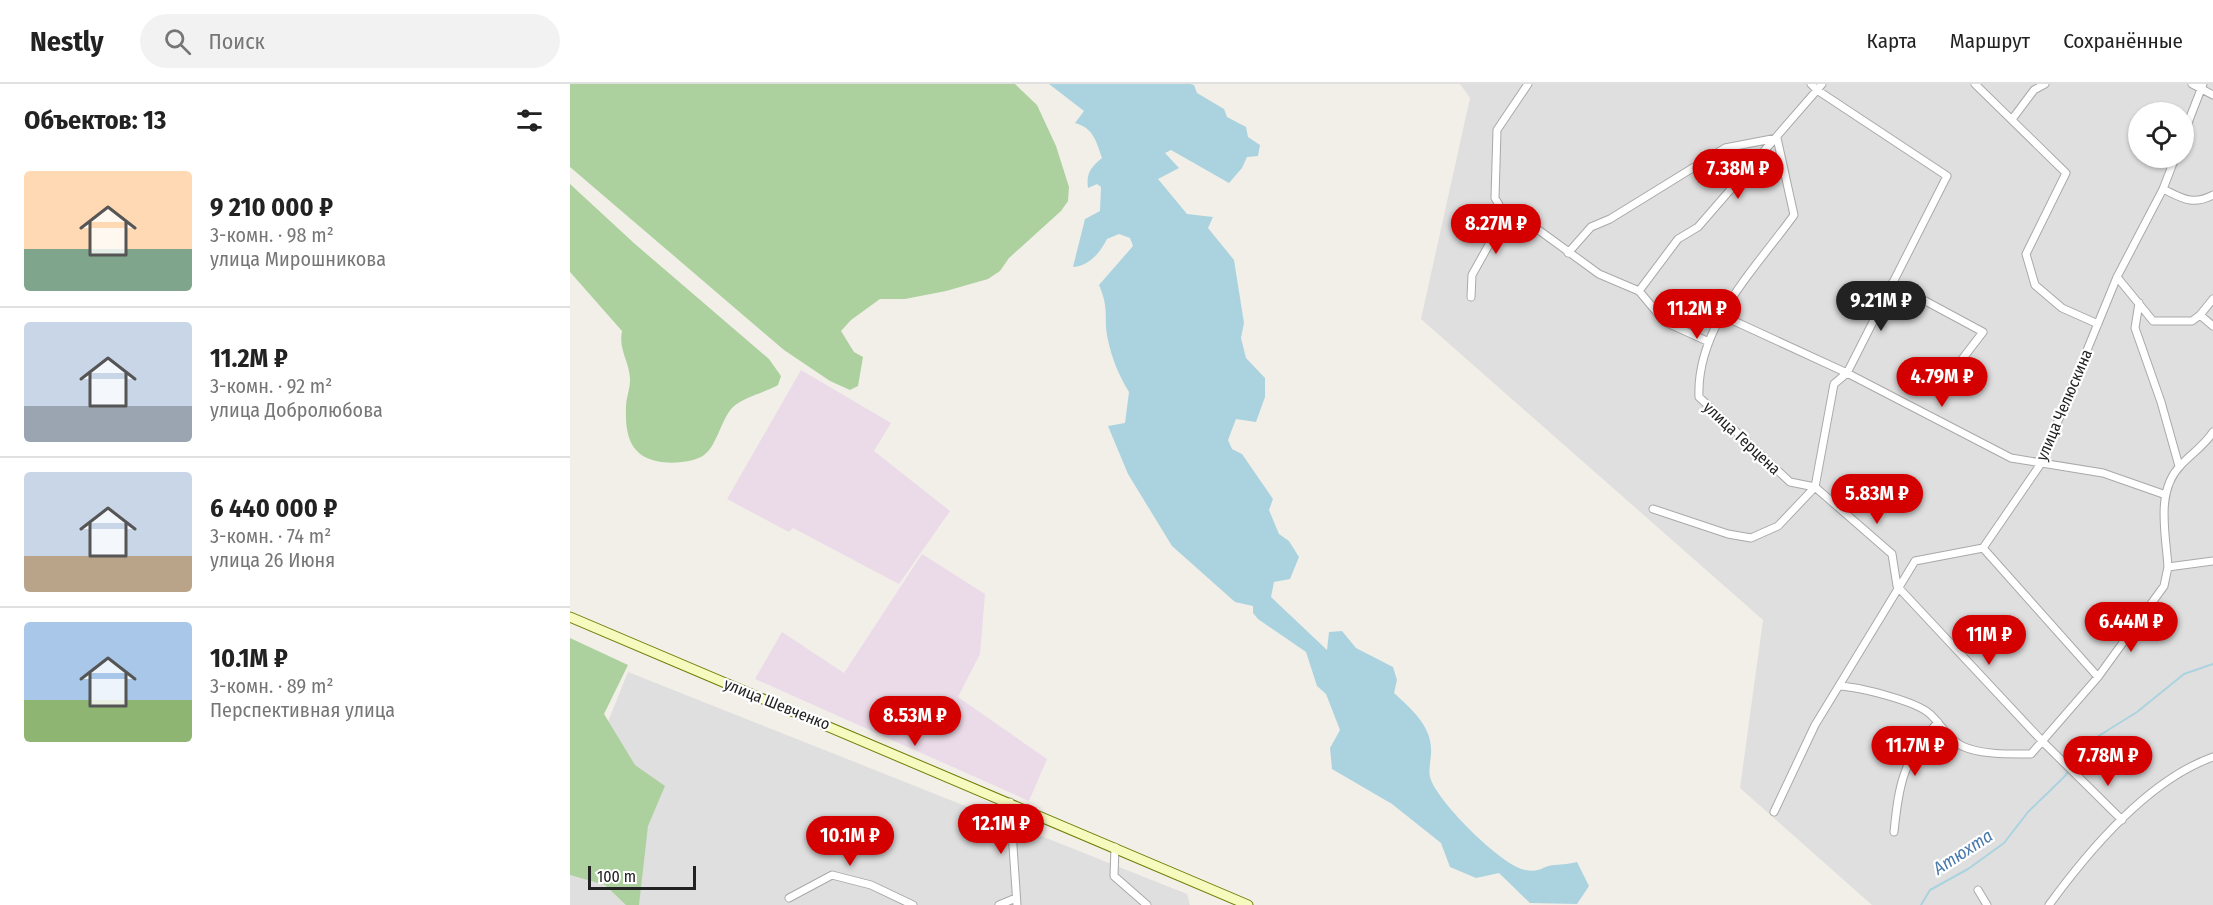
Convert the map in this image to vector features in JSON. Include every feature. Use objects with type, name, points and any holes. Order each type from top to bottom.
[{"type":"street","points":[[1528,84],[1497,130],[1495,198],[1502,210],[1540,231],[1599,274],[1639,291],[1665,322],[1709,342]]},
{"type":"street","points":[[1975,84],[2013,118],[2066,173],[2026,254],[2035,285],[2062,308],[2098,324]]},
{"type":"street","points":[[2013,118],[2034,90],[2045,84]]},
{"type":"street","points":[[2193,84],[2202,86],[2213,95]]},
{"type":"street","points":[[1639,291],[1678,239],[1698,227],[1777,138],[1817,86],[1947,176],[1847,374],[1834,384],[1815,487],[1778,526],[1751,538],[1728,534],[1653,509]]},
{"type":"street","points":[[2194,107],[2202,86]]},
{"type":"street","points":[[1568,253],[1591,227],[1610,219],[1725,148],[1777,138]]},
{"type":"street","name":"улица Герцена","points":[[1777,138],[1794,215],[1721,315],[1709,342],[1698,377],[1699,398],[1790,482],[1815,487]]},
{"type":"street","name":"улица Челюскина","points":[[1983,548],[2040,465],[2117,277],[2163,189],[2171,168]]},
{"type":"street","points":[[2163,189],[2187,200],[2201,202],[2213,195]]},
{"type":"street","points":[[1472,297],[1472,275],[1491,241],[1502,210]]},
{"type":"street","points":[[2117,277],[2153,321],[2192,321],[2213,299]]},
{"type":"street","points":[[1892,284],[1983,332],[1953,371]]},
{"type":"street","points":[[2139,303],[2134,328],[2161,402],[2179,466]]},
{"type":"street","points":[[1721,315],[1847,374],[2012,458],[2040,465],[2103,473],[2163,494]]},
{"type":"street","points":[[2200,315],[2213,326]]},
{"type":"street","points":[[1839,686],[1856,687],[1912,703],[1930,713],[1953,741],[1965,748],[2031,754],[2098,677],[2164,586],[2168,567],[2163,494],[2179,466],[2206,444],[2213,432]]},
{"type":"street","points":[[1815,487],[1892,554],[1897,586],[2043,742],[2066,762],[2122,820]]},
{"type":"street","points":[[1774,812],[1815,725],[1897,586],[1915,561],[1983,548],[2098,677]]},
{"type":"street","points":[[2168,567],[2213,561]]},
{"type":"street","name":"улица Шевченко","points":[[570,617],[1248,905]]},
{"type":"street","points":[[1894,832],[1901,777],[1922,740],[1938,723]]},
{"type":"street","points":[[2049,905],[2075,868],[2136,806],[2190,765],[2213,757]]},
{"type":"street","points":[[999,905],[1017,901],[1010,802]]},
{"type":"street","points":[[1115,847],[1114,876],[1147,905]]},
{"type":"street","points":[[789,898],[832,875],[871,885],[913,905]]},
{"type":"street","points":[[1978,890],[1987,905]]},
{"type":"shaded area","points":[[1460,84],[2213,84],[2213,905],[1872,905],[1740,788],[1763,620],[1421,319],[1470,98]]},
{"type":"shaded area","points":[[801,370],[891,423],[874,451],[950,511],[899,584],[793,528],[789,532],[727,499]]},
{"type":"shaded area","points":[[922,554],[985,594],[980,654],[958,697],[1047,759],[1029,801],[755,679],[782,632],[844,673]]},
{"type":"shaded area","points":[[628,672],[1187,894],[1190,905],[570,905],[570,816]]},
{"type":"green space","points":[[570,84],[1015,84],[1037,105],[1056,146],[1069,187],[1068,201],[1061,211],[1009,258],[1000,271],[988,279],[946,291],[905,299],[880,299],[851,320],[841,331],[854,352],[863,357],[858,386],[850,390],[830,381],[784,350],[570,167]]},
{"type":"green space","points":[[570,184],[635,244],[769,359],[781,376],[778,385],[743,400],[733,407],[711,448],[701,457],[691,461],[656,461],[640,454],[630,441],[626,425],[626,404],[630,380],[621,338],[622,331],[570,272]]},
{"type":"green space","points":[[570,638],[628,665],[604,714],[635,765],[665,786],[648,826],[639,905],[626,905],[605,885],[570,875]]},
{"type":"water","points":[[1049,84],[1194,85],[1197,93],[1224,109],[1227,117],[1246,127],[1248,137],[1260,145],[1258,156],[1247,157],[1242,168],[1229,183],[1171,150],[1165,153],[1179,168],[1158,179],[1187,214],[1213,217],[1208,228],[1234,260],[1244,323],[1241,338],[1246,358],[1265,378],[1265,397],[1256,422],[1236,419],[1228,440],[1232,449],[1242,454],[1273,499],[1269,510],[1279,534],[1289,541],[1299,557],[1290,579],[1274,582],[1271,597],[1327,650],[1329,632],[1342,631],[1356,648],[1393,667],[1397,680],[1394,693],[1418,717],[1427,731],[1431,748],[1431,780],[1446,803],[1487,846],[1514,866],[1525,870],[1535,870],[1551,865],[1577,862],[1589,886],[1577,904],[1530,903],[1499,873],[1476,878],[1450,867],[1441,843],[1392,804],[1332,769],[1330,748],[1340,730],[1326,694],[1317,686],[1306,652],[1258,619],[1253,613],[1253,606],[1235,602],[1172,546],[1128,474],[1108,426],[1125,423],[1129,392],[1112,354],[1104,301],[1099,285],[1133,246],[1130,238],[1119,234],[1107,239],[1089,261],[1073,267],[1085,219],[1100,211],[1101,187],[1097,184],[1088,188],[1088,178],[1090,171],[1102,158],[1096,140],[1090,132],[1075,123],[1084,111]]},
{"type":"waterway","name":"Атюхта","points":[[1921,905],[1930,890],[1968,869],[2004,843],[2028,812],[2065,776],[2089,742],[2137,712],[2184,674],[2213,664]]}]
